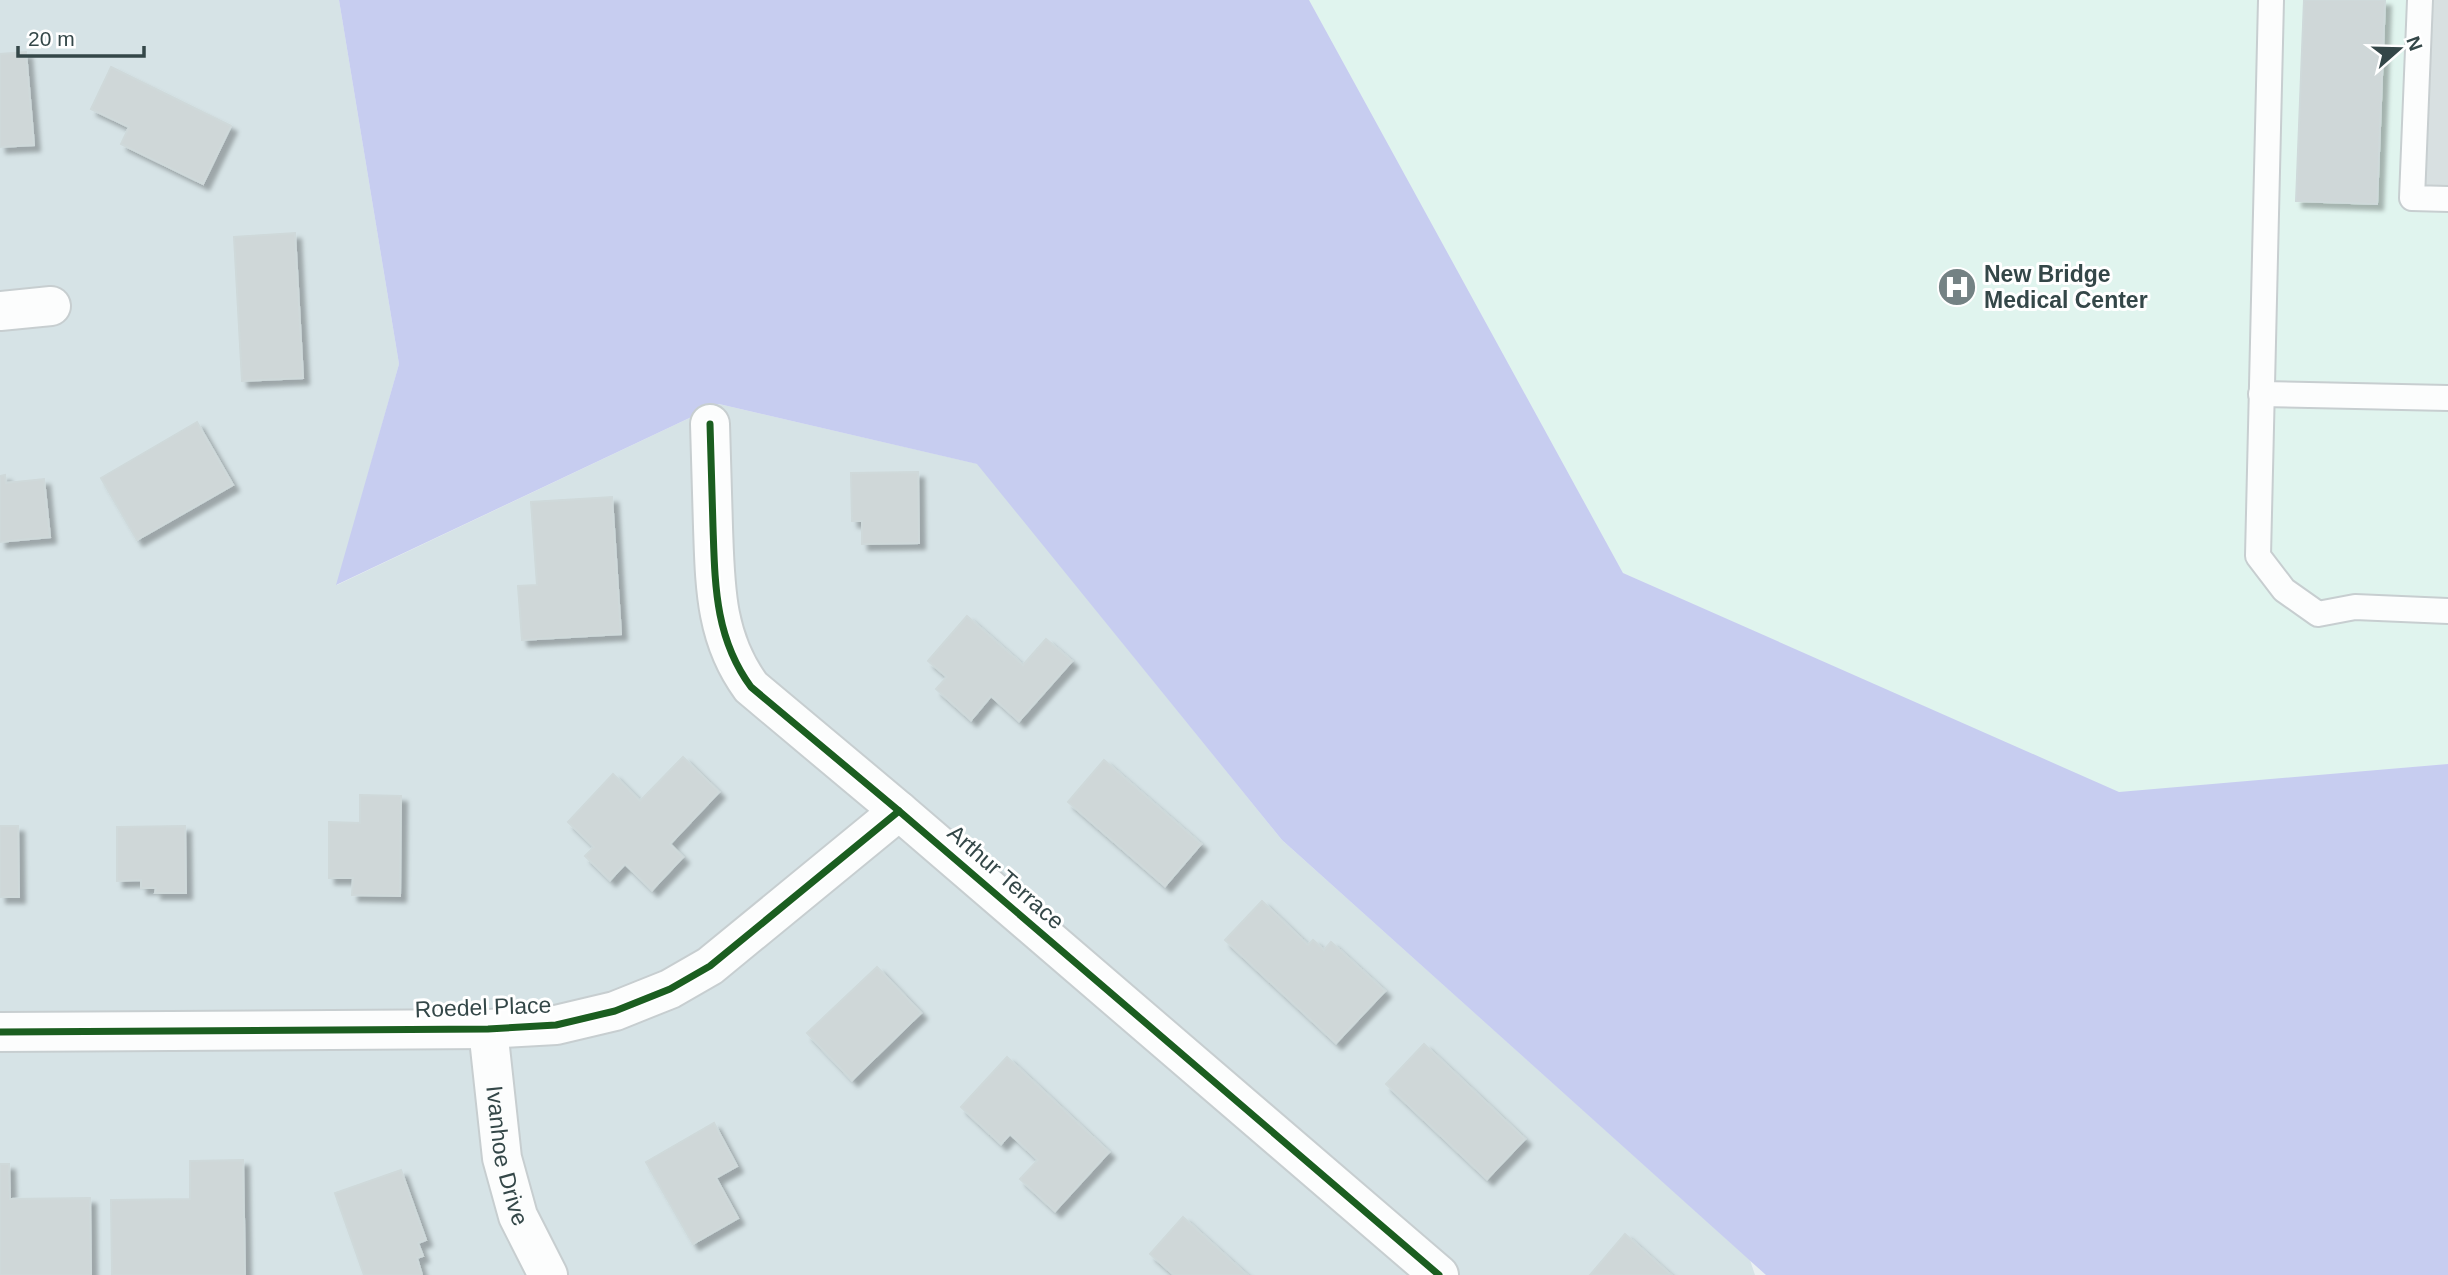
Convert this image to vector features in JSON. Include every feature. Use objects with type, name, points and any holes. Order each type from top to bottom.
[{"type":"street","points":[[0,311],[51,306]]},
{"type":"street","name":"Arthur Terrace","points":[[710,424],[715,593],[725,637],[751,687],[1439,1275]]},
{"type":"street","name":"Roedel Place","points":[[0,1032],[488,1029],[556,1025],[615,1011],[670,989],[710,967],[899,811]]},
{"type":"street","name":"Ivanhoe Drive","points":[[488,1029],[502,1158],[518,1216],[548,1275]]},
{"type":"lane","points":[[2271,0],[2258,556],[2284,590],[2318,614],[2355,607],[2448,611]]},
{"type":"lane","points":[[2420,0],[2412,198],[2448,199]]},
{"type":"lane","points":[[2261,394],[2448,398]]},
{"type":"shaded area","points":[[0,0],[339,0],[399,364],[337,585],[719,404],[978,464],[1282,840],[1750,1260],[1755,1275],[0,1275]]},
{"type":"shaded area","points":[[339,0],[1309,0],[1623,573],[2119,792],[2448,764],[2448,1275],[1766,1275],[1282,840],[977,464],[719,404],[336,585],[399,364]]},
{"type":"shaded area","name":"New Bridge Medical Center","points":[[1309,0],[2448,0],[2448,764],[2119,793],[1623,573]]},
{"type":"shaded area","points":[[2420,0],[2448,0],[2448,199],[2412,198]]},
{"type":"building","points":[[2304,0],[2385,0],[2377,204],[2296,201]]},
{"type":"building","points":[[26,52],[34,145],[0,147],[0,54]]},
{"type":"building","points":[[111,67],[231,126],[203,184],[121,144],[129,127],[91,109]]},
{"type":"building","points":[[295,233],[303,378],[242,381],[234,237]]},
{"type":"building","points":[[197,422],[233,485],[137,540],[101,478]]},
{"type":"building","points":[[918,472],[919,543],[862,544],[862,521],[852,521],[851,473]]},
{"type":"building","points":[[5,475],[6,483],[44,479],[50,537],[0,542],[0,476]]},
{"type":"building","points":[[612,497],[621,634],[522,640],[518,586],[537,585],[531,502]]},
{"type":"building","points":[[967,616],[1023,665],[1046,639],[1072,661],[1019,721],[991,696],[971,720],[936,689],[947,677],[928,661]]},
{"type":"building","points":[[683,757],[719,792],[670,844],[683,857],[652,890],[625,864],[610,880],[585,856],[594,847],[568,822],[613,774],[640,801]]},
{"type":"building","points":[[1104,760],[1201,844],[1165,886],[1068,802]]},
{"type":"building","points":[[360,795],[401,796],[400,896],[352,895],[353,878],[329,878],[329,822],[360,823]]},
{"type":"building","points":[[0,826],[18,826],[19,897],[0,897]]},
{"type":"building","points":[[185,826],[186,893],[155,893],[156,888],[141,888],[141,880],[117,881],[117,827]]},
{"type":"building","points":[[1262,901],[1308,945],[1313,940],[1324,950],[1331,942],[1385,991],[1336,1043],[1225,940]]},
{"type":"building","points":[[877,967],[921,1013],[852,1080],[807,1033]]},
{"type":"building","points":[[1424,1044],[1525,1139],[1487,1179],[1386,1084]]},
{"type":"building","points":[[1007,1057],[1109,1152],[1055,1211],[1020,1179],[1038,1160],[1010,1134],[1001,1144],[961,1107]]},
{"type":"building","points":[[714,1123],[737,1166],[716,1178],[738,1218],[693,1244],[646,1162]]},
{"type":"building","points":[[243,1160],[245,1275],[112,1275],[111,1200],[190,1199],[190,1161]]},
{"type":"building","points":[[0,1164],[9,1164],[10,1199],[90,1198],[91,1275],[0,1275]]},
{"type":"building","points":[[401,1170],[426,1240],[418,1243],[423,1256],[417,1258],[422,1275],[364,1275],[335,1193]]},
{"type":"building","points":[[1183,1217],[1247,1275],[1174,1275],[1150,1254]]},
{"type":"building","points":[[1625,1234],[1671,1275],[1590,1275]]},
{"type":"cycle path","points":[[710,424],[719,610],[730,649],[751,687],[1439,1275]]},
{"type":"cycle path","points":[[0,1032],[488,1029],[556,1025],[615,1011],[670,989],[710,966],[899,811]]},
{"type":"place","name":"New Bridge Medical Center","points":[[1957,287]]}]
